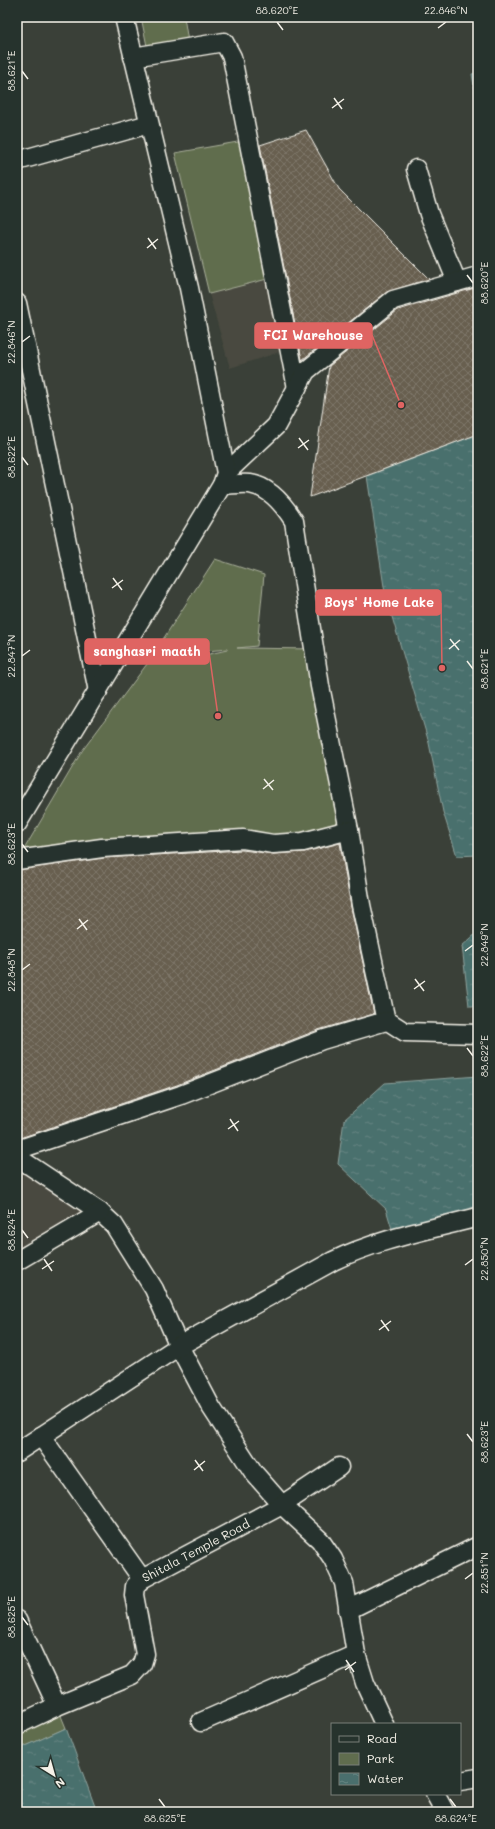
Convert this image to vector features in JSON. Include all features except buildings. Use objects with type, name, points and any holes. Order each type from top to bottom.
[{"type":"street","points":[[124,17],[189,288],[224,479]]},
{"type":"street","points":[[133,57],[224,42],[232,57],[297,388]]},
{"type":"street","points":[[17,160],[150,124]]},
{"type":"street","points":[[416,169],[429,214],[457,282]]},
{"type":"street","points":[[17,824],[224,479],[276,426],[306,371],[393,300],[478,276]]},
{"type":"street","points":[[17,303],[98,691]]},
{"type":"street","points":[[224,479],[250,484],[268,492],[282,503],[294,521],[320,686],[349,830],[361,905],[386,1021]]},
{"type":"street","points":[[17,860],[102,848],[243,839],[273,844],[303,842],[349,830]]},
{"type":"street","points":[[17,1150],[181,1095],[322,1040],[386,1021],[405,1032],[478,1034]]},
{"type":"street","points":[[17,1156],[100,1212],[114,1225],[154,1289],[179,1346],[211,1406],[254,1473],[282,1505],[320,1540],[333,1559],[344,1583],[356,1654],[365,1683],[384,1723]]},
{"type":"street","points":[[17,1261],[100,1212]]},
{"type":"street","points":[[17,1452],[179,1346],[356,1250],[478,1217]]},
{"type":"street","points":[[41,1436],[142,1579]]},
{"type":"street","name":"Shitala Temple Road","points":[[17,1725],[57,1706],[132,1675],[142,1664],[145,1654],[134,1595],[135,1586],[142,1579],[282,1505],[339,1467]]},
{"type":"street","points":[[348,1610],[478,1546]]},
{"type":"street","points":[[17,1620],[57,1706]]},
{"type":"street","points":[[201,1722],[356,1654]]},
{"type":"street","points":[[461,1781],[478,1778]]},
{"type":"street","points":[[436,1795],[445,1812]]},
{"type":"shaded area","points":[[275,277],[289,349],[230,368],[209,294]]},
{"type":"shaded area","points":[[17,1157],[100,1212],[17,1261]]},
{"type":"green space","points":[[141,17],[184,17],[188,42],[148,51]]},
{"type":"green space","points":[[249,140],[275,277],[209,294],[175,153]]},
{"type":"green space","points":[[215,559],[264,575],[257,646],[237,648],[315,649],[349,830],[23,851],[82,751],[147,664]],"holes":[[[227,650],[192,658],[197,652]]]},
{"type":"green space","points":[[57,1706],[66,1728],[17,1750],[17,1725]]},
{"type":"water","points":[[478,73],[478,109],[472,74]]},
{"type":"water","points":[[478,434],[478,855],[457,856],[443,812],[429,743],[385,593],[367,476]]},
{"type":"water","points":[[478,932],[478,1006],[469,1006],[462,946]]},
{"type":"water","points":[[478,1076],[478,1215],[395,1239],[386,1209],[338,1164],[344,1120],[385,1083]]},
{"type":"water","points":[[66,1728],[97,1812],[17,1812],[17,1750]]},
{"type":"place","name":"FCI Warehouse","points":[[401,405]]},
{"type":"place","name":"Boys' Home Lake","points":[[442,668]]},
{"type":"place","name":"sanghasri maath","points":[[218,716]]}]
